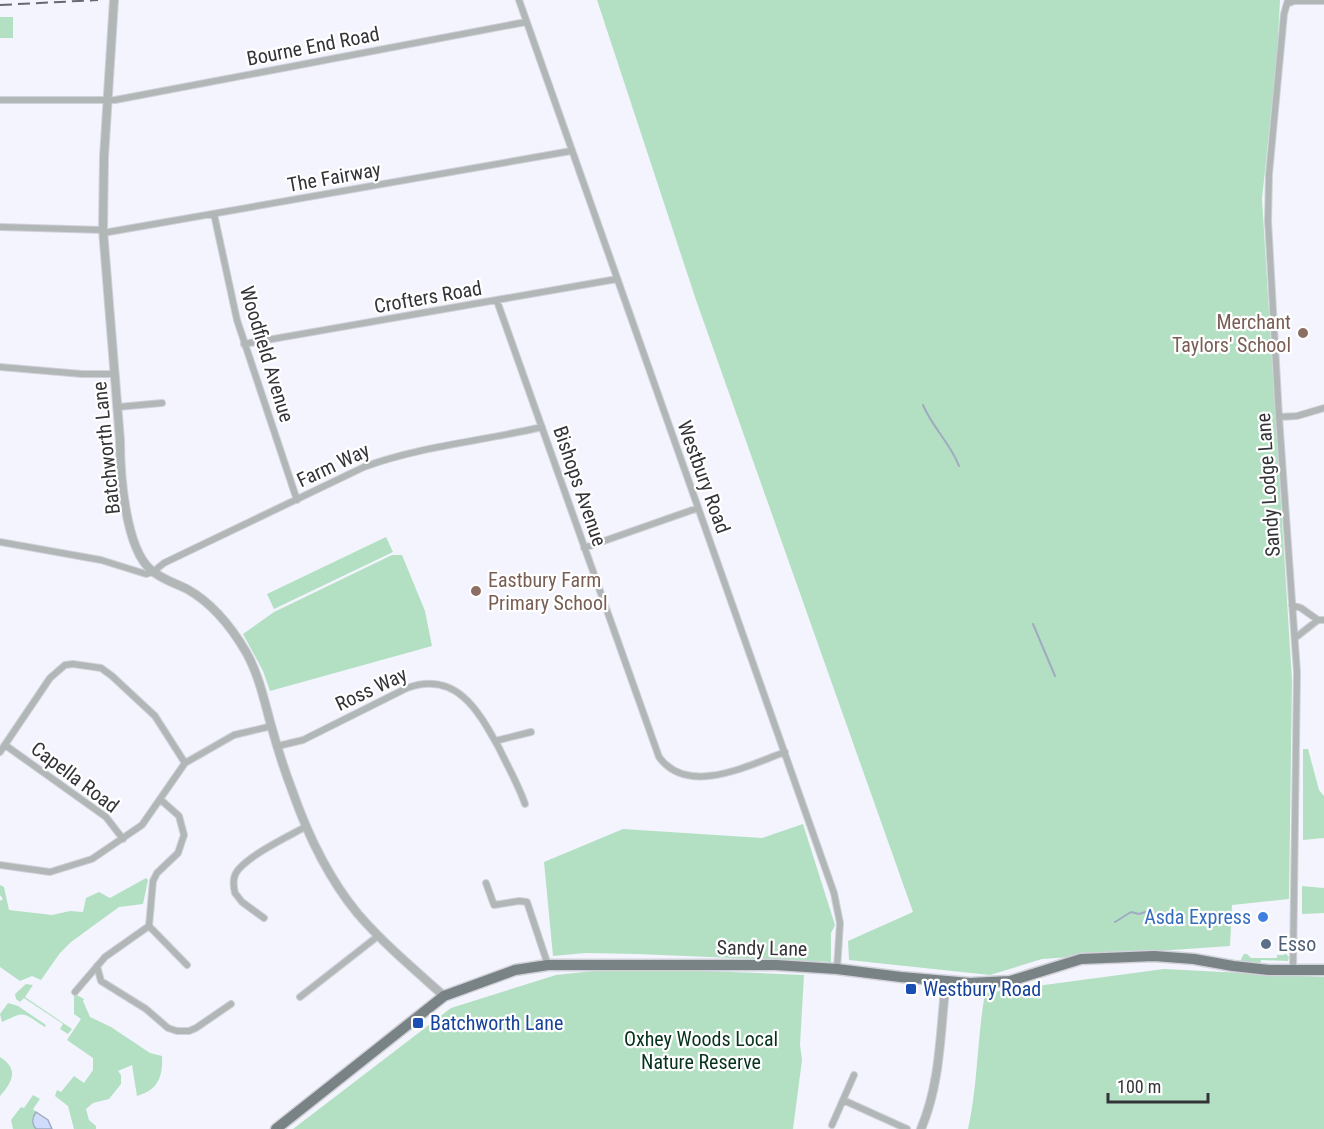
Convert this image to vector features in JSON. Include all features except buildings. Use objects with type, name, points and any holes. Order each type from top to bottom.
[{"type":"main road","name":"Sandy Lane","points":[[276,1129],[444,996],[515,970],[548,965],[776,965],[970,983],[1010,981],[1081,959],[1154,956],[1194,959],[1269,970],[1324,970]]},
{"type":"street","name":"Batchworth Lane","points":[[114,0],[106,101],[103,232],[118,407],[120,468],[135,545],[144,562],[153,572],[194,594],[211,608],[234,634],[257,676],[292,792],[307,826],[343,893],[378,936],[444,996]]},
{"type":"street","name":"Westbury Road","points":[[519,0],[834,893],[839,911],[840,934],[837,969]]},
{"type":"street","points":[[1289,1],[1324,1]]},
{"type":"street","name":"Sandy Lodge Lane","points":[[1289,1],[1284,14],[1269,198],[1279,417],[1297,672],[1293,969]]},
{"type":"street","name":"Bourne End Road","points":[[0,100],[106,101],[526,22]]},
{"type":"street","name":"The Fairway","points":[[0,227],[103,232],[571,151]]},
{"type":"street","name":"Woodfield Avenue","points":[[214,214],[244,344],[297,500]]},
{"type":"street","name":"Crofters Road","points":[[244,344],[617,279]]},
{"type":"street","name":"Bishops Avenue","points":[[497,301],[656,751],[667,766],[689,775],[712,776],[785,752]]},
{"type":"street","points":[[0,367],[82,374],[115,374]]},
{"type":"street","points":[[118,407],[162,403]]},
{"type":"street","points":[[1279,417],[1297,416],[1324,408]]},
{"type":"street","name":"Farm Way","points":[[153,572],[164,563],[382,460],[542,427]]},
{"type":"street","points":[[584,548],[698,508]]},
{"type":"street","points":[[0,542],[100,560],[144,575],[153,572]]},
{"type":"street","points":[[1292,605],[1321,620],[1295,638]]},
{"type":"street","points":[[0,752],[50,678],[65,665],[81,664],[105,670],[149,710],[158,720],[185,763]]},
{"type":"street","name":"Ross Way","points":[[278,746],[303,740],[399,692],[421,684],[435,684],[446,687],[471,702],[514,776],[525,804]]},
{"type":"street","points":[[0,865],[50,872],[92,859],[142,825],[185,763],[234,735],[272,726]]},
{"type":"street","points":[[495,741],[531,732]]},
{"type":"street","name":"Capella Road","points":[[4,745],[106,818],[123,839]]},
{"type":"street","points":[[161,800],[179,816],[184,836],[178,853],[157,873],[153,880],[149,926],[187,965]]},
{"type":"street","points":[[264,918],[242,902],[235,893],[235,875],[246,863],[273,844],[307,826]]},
{"type":"street","points":[[486,883],[494,905],[527,902],[548,965]]},
{"type":"street","points":[[75,992],[116,948],[149,926]]},
{"type":"street","points":[[300,997],[378,936]]},
{"type":"street","points":[[97,966],[101,981]]},
{"type":"street","points":[[86,980],[101,981],[140,1005],[168,1028],[177,1030],[189,1031],[196,1028],[231,1004]]},
{"type":"street","points":[[921,1129],[932,1099],[938,1071],[946,981]]},
{"type":"street","points":[[832,1125],[854,1075]]},
{"type":"street","points":[[843,1100],[907,1129]]},
{"type":"green space","points":[[597,0],[1280,0],[1277,56],[1262,199],[1292,680],[1289,899],[1232,905],[1230,946],[1042,959],[990,975],[849,960],[848,941],[913,912],[696,300]]},
{"type":"green space","points":[[0,17],[13,17],[13,38],[0,38]]},
{"type":"green space","points":[[386,537],[393,552],[274,609],[267,594]]},
{"type":"green space","points":[[392,555],[402,555],[425,611],[432,646],[270,691],[263,671],[243,634],[274,612]]},
{"type":"green space","points":[[1303,749],[1308,749],[1319,790],[1324,796],[1324,838],[1303,840]]},
{"type":"green space","points":[[803,824],[835,925],[831,933],[831,962],[637,954],[586,953],[553,956],[544,862],[623,829],[762,838]]},
{"type":"green space","points":[[146,878],[148,880],[143,904],[119,907],[71,942],[60,953],[41,980],[32,976],[20,981],[0,967],[0,901],[3,899],[0,895],[0,885],[4,887],[9,910],[52,915],[70,911],[83,912],[86,898],[99,892],[110,898]]},
{"type":"green space","points":[[1302,886],[1324,888],[1324,913],[1302,914]]},
{"type":"green space","points":[[1285,953],[1289,957],[1288,961],[1261,960],[1260,965],[1242,963],[1241,959],[1244,954],[1251,958],[1277,958],[1277,955]]},
{"type":"green space","points":[[1164,969],[1324,977],[1324,1129],[968,1129],[974,1096],[985,993]]},
{"type":"green space","name":"Oxhey Woods Local Nature Reserve","points":[[682,970],[804,975],[800,1045],[802,1060],[793,1129],[293,1129],[451,1008],[556,975],[594,971]]},
{"type":"green space","points":[[26,984],[33,985],[25,997],[72,1029],[68,1034],[60,1029],[63,1024],[24,998],[20,1002],[16,999],[15,994]]},
{"type":"green space","points":[[75,994],[84,999],[90,1017],[111,1027],[150,1053],[162,1056],[158,1082],[150,1090],[137,1096],[132,1065],[118,1071],[121,1075],[121,1084],[109,1099],[93,1103],[86,1109],[89,1120],[96,1126],[96,1129],[74,1129],[68,1106],[55,1096],[57,1090],[61,1092],[74,1076],[84,1083],[93,1070],[93,1058],[67,1040],[81,1019],[74,1014]]},
{"type":"green space","points":[[8,1003],[18,1006],[46,1025],[45,1027],[24,1015],[2,1022],[0,1014]]},
{"type":"green space","points":[[0,1057],[10,1066],[12,1075],[0,1096]]},
{"type":"green space","points":[[33,1095],[40,1099],[33,1109],[36,1112],[33,1122],[36,1129],[13,1129],[11,1120],[21,1107],[24,1108]]},
{"type":"water","points":[[36,1112],[48,1120],[52,1129],[36,1129],[33,1120]]},
{"type":"waterway","points":[[923,405],[959,466]]},
{"type":"waterway","points":[[1033,624],[1055,676]]},
{"type":"waterway","points":[[1115,922],[1131,912],[1139,914],[1149,911]]},
{"type":"railway","points":[[0,5],[98,0]]},
{"type":"place","name":"Merchant Taylors' School","points":[[1303,333]]},
{"type":"place","name":"Eastbury Farm Primary School","points":[[476,591]]},
{"type":"place","name":"Asda Express","points":[[1263,917]]},
{"type":"place","name":"Esso","points":[[1266,944]]},
{"type":"place","name":"Westbury Road","points":[[911,989]]},
{"type":"place","name":"Batchworth Lane","points":[[418,1023]]}]
